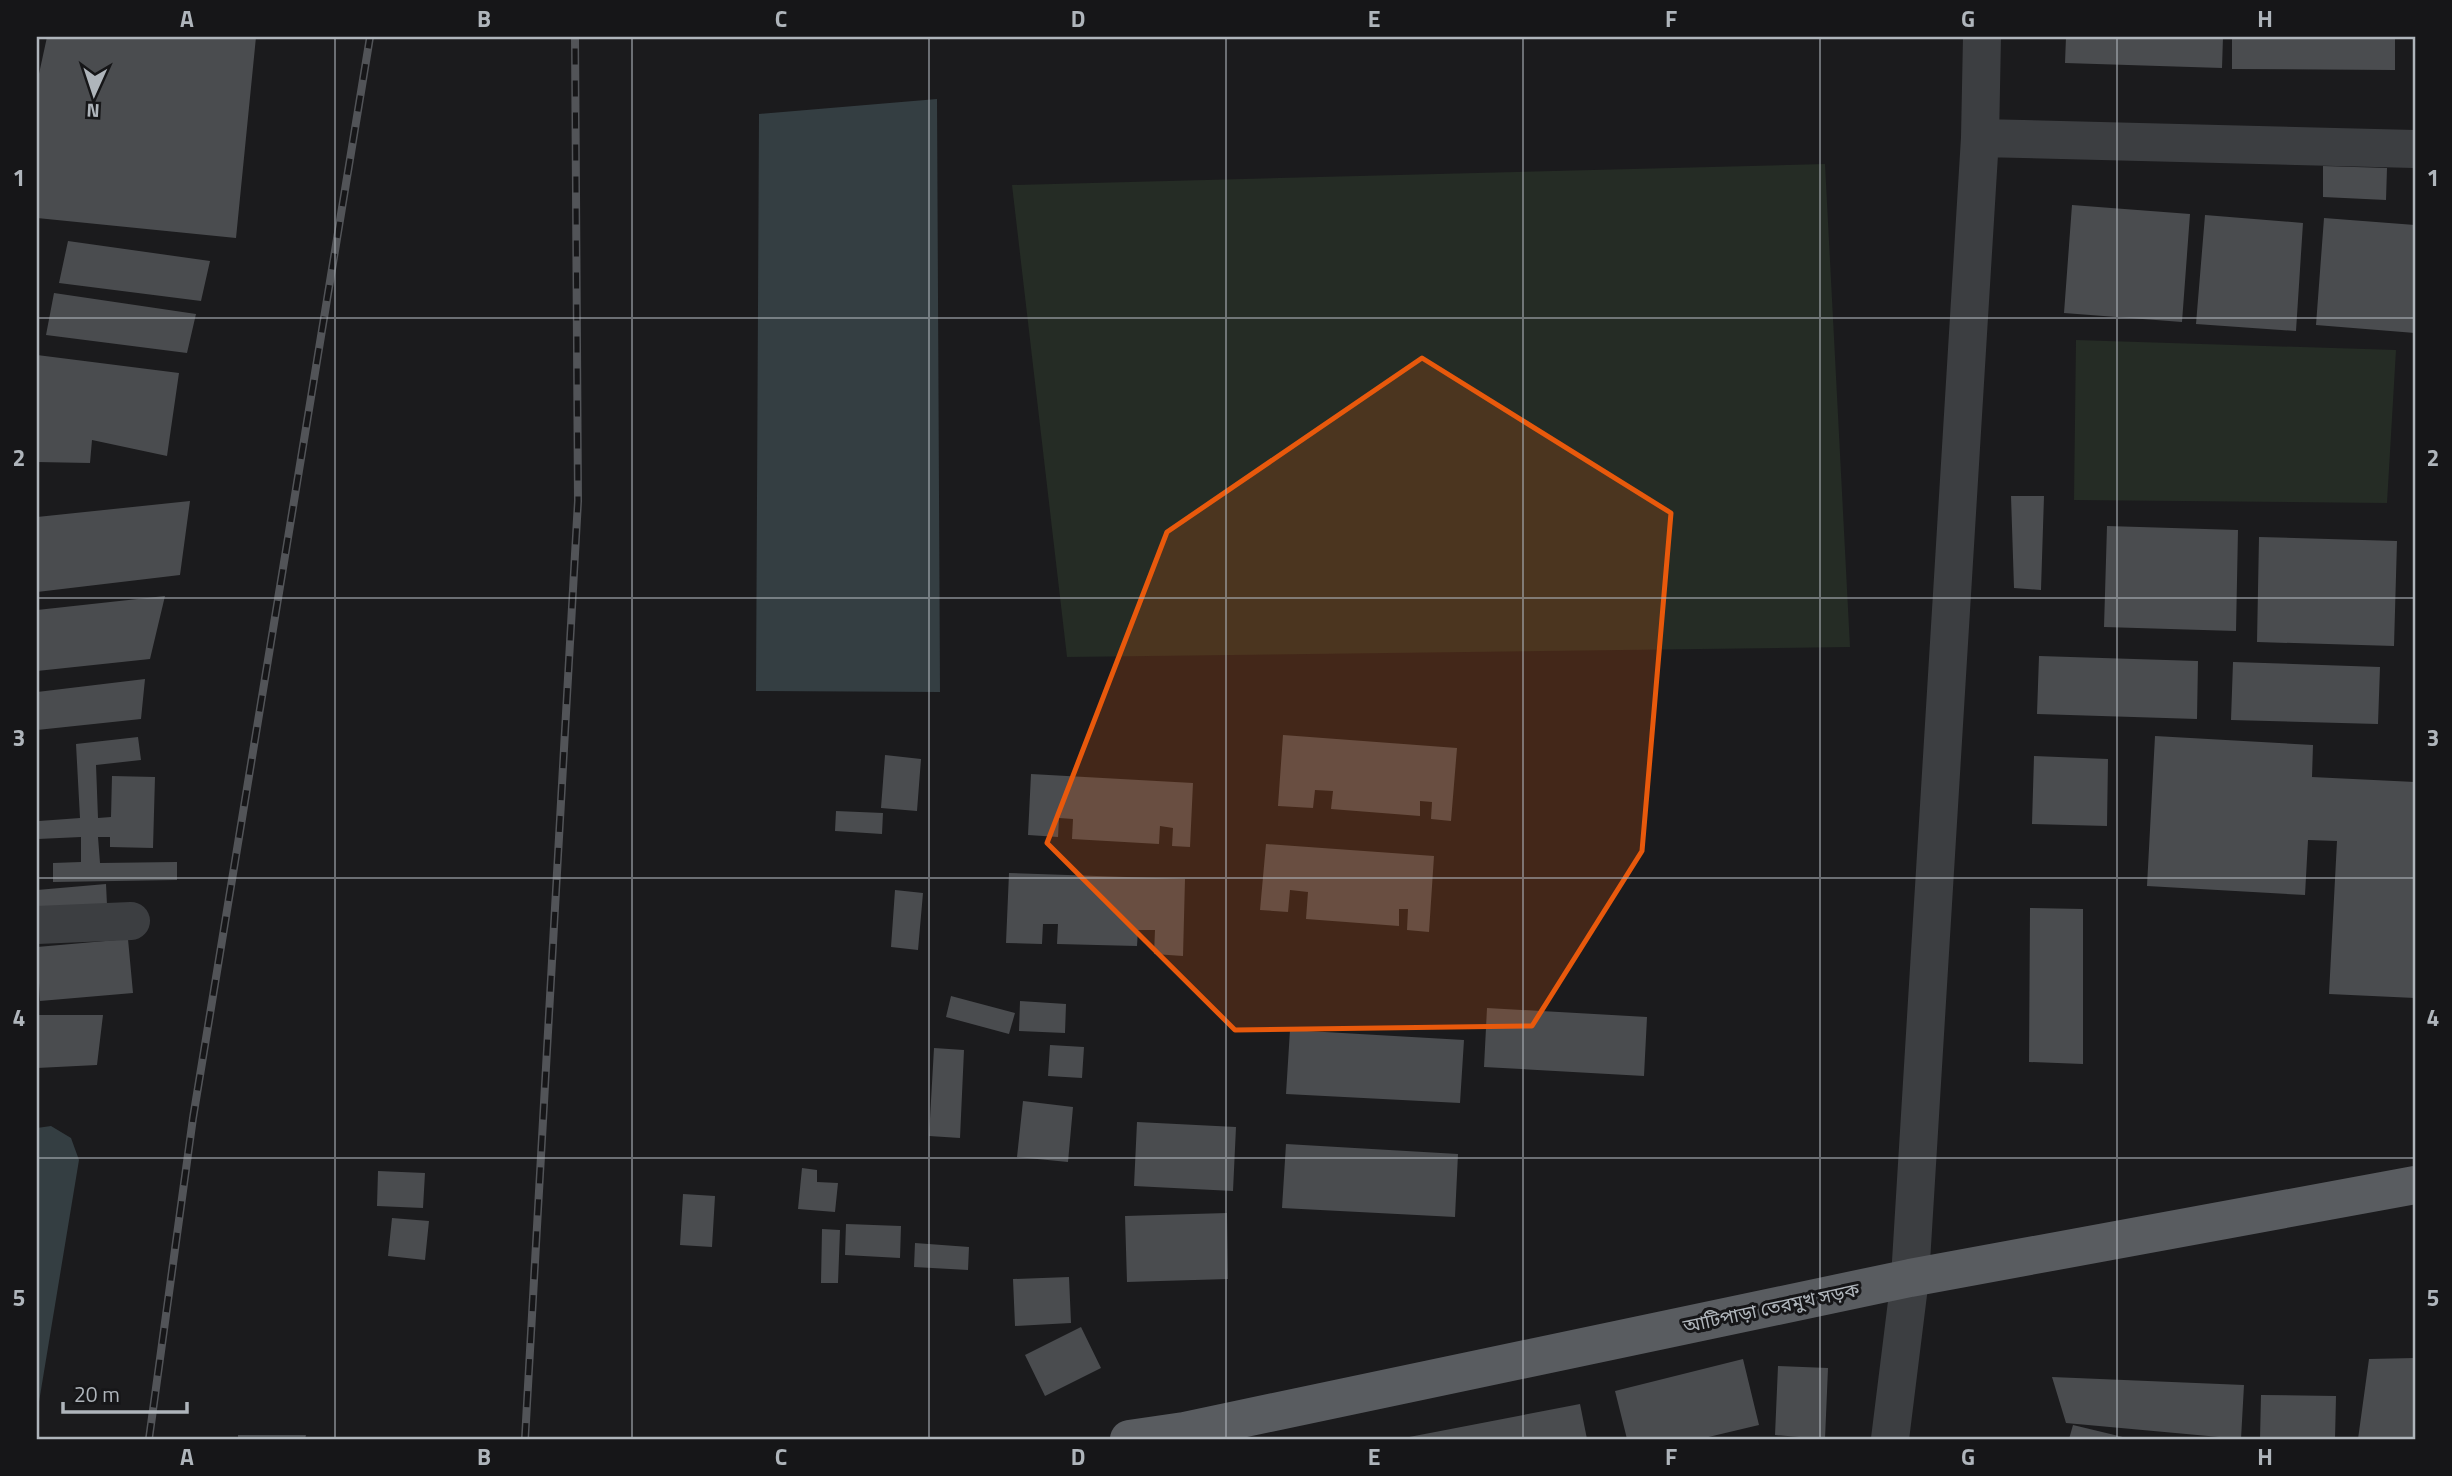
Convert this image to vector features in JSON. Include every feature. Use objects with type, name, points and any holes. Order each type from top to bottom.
[{"type":"main road","name":"আটিপাড়া তেরমুখ সড়ক","points":[[1129,1439],[1184,1431],[1910,1278],[2415,1185]]},
{"type":"street","points":[[1890,1439],[1910,1278],[1980,138],[1982,37]]},
{"type":"street","points":[[1980,138],[2415,149]]},
{"type":"street","points":[[37,925],[131,921]]},
{"type":"highlighted area","points":[[1422,358],[1671,513],[1642,851],[1532,1026],[1235,1030],[1047,843],[1167,532]]},
{"type":"shaded area","points":[[937,99],[940,692],[756,691],[759,114]]},
{"type":"shaded area","points":[[1825,164],[1850,647],[1067,657],[1012,185]]},
{"type":"shaded area","points":[[2076,340],[2396,350],[2387,503],[2074,500]]},
{"type":"shaded area","points":[[51,1126],[71,1138],[79,1160],[37,1414],[37,1128]]},
{"type":"building","points":[[47,37],[256,37],[236,238],[37,218],[37,83]]},
{"type":"building","points":[[2066,37],[2223,37],[2222,68],[2065,63]]},
{"type":"building","points":[[2232,37],[2395,37],[2395,70],[2232,69]]},
{"type":"building","points":[[2323,166],[2387,168],[2386,200],[2323,197]]},
{"type":"building","points":[[2072,205],[2190,214],[2182,322],[2064,313]]},
{"type":"building","points":[[2205,215],[2303,223],[2296,331],[2196,324]]},
{"type":"building","points":[[2324,218],[2415,225],[2415,333],[2316,325]]},
{"type":"building","points":[[68,241],[210,261],[201,301],[59,283]]},
{"type":"building","points":[[54,293],[196,314],[187,353],[46,335]]},
{"type":"building","points":[[37,355],[179,373],[167,456],[92,440],[90,463],[37,462]]},
{"type":"building","points":[[2011,496],[2044,496],[2041,590],[2014,588]]},
{"type":"building","points":[[190,501],[180,575],[37,592],[37,517]]},
{"type":"building","points":[[2107,526],[2238,530],[2236,631],[2104,627]]},
{"type":"building","points":[[2259,537],[2397,541],[2394,646],[2257,642]]},
{"type":"building","points":[[165,596],[150,659],[37,671],[37,610]]},
{"type":"building","points":[[2039,656],[2198,661],[2197,719],[2037,714]]},
{"type":"building","points":[[2233,662],[2380,667],[2378,724],[2231,720]]},
{"type":"building","points":[[145,679],[141,719],[37,730],[37,692]]},
{"type":"building","points":[[1283,735],[1457,748],[1451,821],[1431,819],[1432,802],[1420,801],[1420,816],[1331,809],[1333,791],[1315,790],[1313,808],[1278,806]]},
{"type":"building","points":[[2155,736],[2313,745],[2312,777],[2415,782],[2415,998],[2329,994],[2337,841],[2308,840],[2305,895],[2147,886]]},
{"type":"building","points":[[138,737],[141,760],[96,765],[98,818],[111,817],[112,776],[155,777],[153,848],[110,847],[110,837],[98,837],[100,863],[177,862],[177,880],[53,882],[53,863],[81,862],[81,837],[38,839],[39,821],[80,818],[76,744]]},
{"type":"building","points":[[885,755],[921,759],[917,811],[881,808]]},
{"type":"building","points":[[2034,756],[2108,759],[2107,826],[2032,824]]},
{"type":"building","points":[[1031,774],[1193,783],[1190,847],[1172,846],[1173,828],[1160,826],[1159,844],[1072,839],[1073,819],[1059,818],[1058,837],[1028,835]]},
{"type":"building","points":[[836,811],[883,813],[882,834],[835,831]]},
{"type":"building","points":[[1266,844],[1434,856],[1429,932],[1407,930],[1408,909],[1399,909],[1399,926],[1306,919],[1308,892],[1290,890],[1288,912],[1260,910]]},
{"type":"building","points":[[1009,873],[1185,879],[1183,956],[1154,954],[1155,930],[1138,930],[1137,946],[1057,944],[1058,924],[1043,924],[1042,944],[1006,943]]},
{"type":"building","points":[[106,884],[107,905],[37,910],[37,890]]},
{"type":"building","points":[[895,890],[923,893],[918,950],[891,947]]},
{"type":"building","points":[[2030,908],[2083,909],[2083,1064],[2029,1062]]},
{"type":"building","points":[[128,939],[133,993],[40,1001],[37,947]]},
{"type":"building","points":[[951,996],[1015,1013],[1009,1034],[946,1017]]},
{"type":"building","points":[[1020,1001],[1066,1004],[1065,1033],[1019,1031]]},
{"type":"building","points":[[1487,1008],[1647,1017],[1644,1076],[1484,1067]]},
{"type":"building","points":[[37,1015],[103,1015],[97,1065],[37,1068]]},
{"type":"building","points":[[1290,1030],[1464,1040],[1460,1103],[1286,1094]]},
{"type":"building","points":[[1050,1045],[1084,1047],[1082,1078],[1048,1076]]},
{"type":"building","points":[[934,1048],[964,1050],[960,1138],[929,1136]]},
{"type":"building","points":[[1023,1101],[1073,1107],[1068,1162],[1017,1157]]},
{"type":"building","points":[[1137,1122],[1236,1127],[1233,1191],[1134,1186]]},
{"type":"building","points":[[1286,1144],[1458,1154],[1455,1217],[1282,1208]]},
{"type":"building","points":[[802,1168],[817,1170],[817,1182],[838,1183],[835,1212],[798,1209]]},
{"type":"building","points":[[378,1171],[425,1173],[423,1208],[377,1206]]},
{"type":"building","points":[[683,1194],[715,1196],[712,1247],[680,1245]]},
{"type":"building","points":[[1227,1213],[1228,1279],[1127,1282],[1125,1216]]},
{"type":"building","points":[[392,1218],[429,1221],[425,1260],[388,1256]]},
{"type":"building","points":[[846,1224],[901,1226],[900,1258],[845,1255]]},
{"type":"building","points":[[822,1229],[840,1230],[838,1283],[821,1283]]},
{"type":"building","points":[[915,1243],[969,1247],[968,1270],[914,1267]]},
{"type":"building","points":[[1069,1277],[1071,1323],[1015,1326],[1013,1279]]},
{"type":"building","points":[[1081,1327],[1101,1368],[1045,1396],[1025,1355]]},
{"type":"building","points":[[2415,1358],[2415,1439],[2358,1439],[2369,1359]]},
{"type":"building","points":[[1743,1359],[1759,1425],[1700,1439],[1627,1439],[1615,1391]]},
{"type":"building","points":[[1778,1366],[1828,1368],[1825,1439],[1775,1435]]},
{"type":"building","points":[[2052,1377],[2244,1385],[2241,1439],[2066,1423]]},
{"type":"building","points":[[2261,1395],[2336,1396],[2335,1439],[2260,1439]]},
{"type":"building","points":[[1580,1404],[1587,1439],[1404,1439],[1404,1438]]},
{"type":"building","points":[[2073,1425],[2127,1438],[2127,1439],[2069,1439]]},
{"type":"building","points":[[238,1435],[306,1435],[305,1439],[238,1439]]},
{"type":"railway","points":[[149,1439],[193,1118],[370,37]]},
{"type":"railway","points":[[525,1439],[578,501],[575,37]]}]
